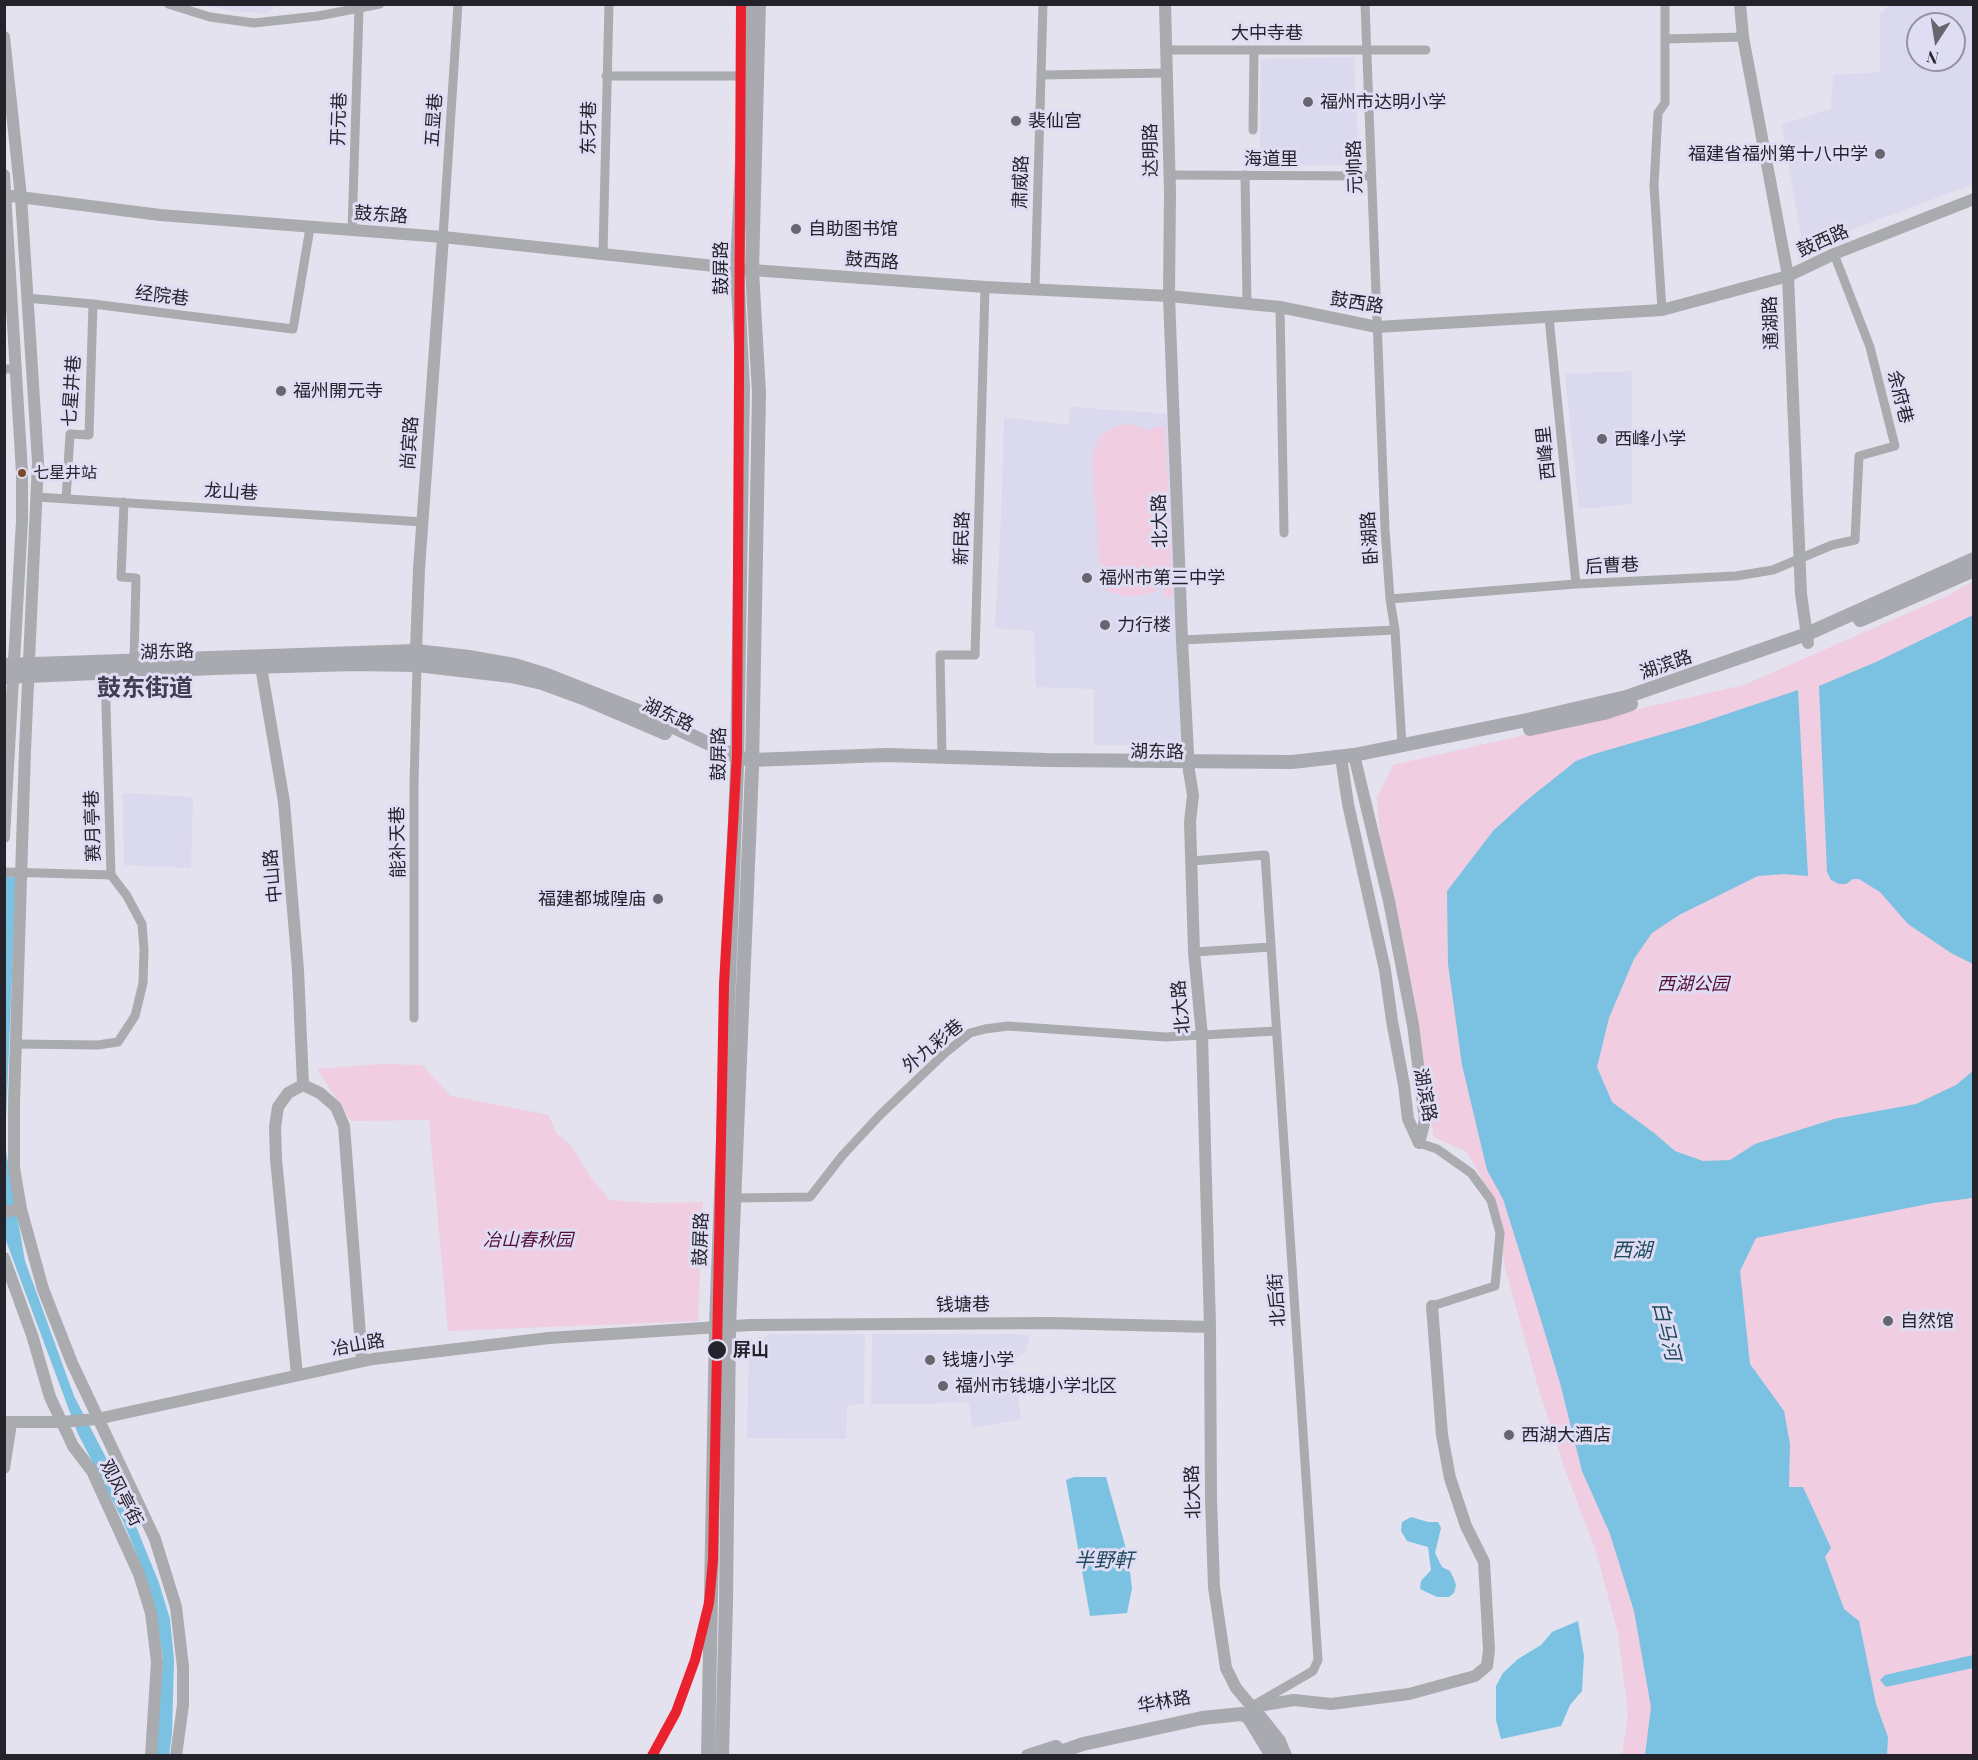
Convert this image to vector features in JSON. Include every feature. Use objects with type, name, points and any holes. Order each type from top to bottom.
[{"type":"main road","name":"鼓屏路","points":[[708,1755],[723,1326],[737,762],[743,388],[737,268],[746,76],[745,4]]},
{"type":"main road","name":"鼓屏路","points":[[722,1755],[726,1603],[723,1326],[735,1198],[752,764],[759,393],[752,270],[759,4]]},
{"type":"main road","name":"湖滨路","points":[[1348,760],[1402,745],[1626,697],[1807,639],[1974,558]]},
{"type":"main road","name":"湖滨路","points":[[1348,760],[1604,713],[1807,639],[1974,570]]},
{"type":"main road","name":"湖东路","points":[[29,671],[134,661],[469,657],[514,665],[547,675],[646,714],[737,762],[752,764],[1189,766],[1348,760]]},
{"type":"main road","name":"湖东路","points":[[9,671],[105,672],[261,667],[417,658]]},
{"type":"main road","name":"湖东路","points":[[752,764],[887,755],[1189,766]]},
{"type":"main road","name":"华林路","points":[[1028,1755],[1115,1729],[1182,1716],[1250,1712]]},
{"type":"main road","name":"华林路","points":[[1048,1755],[1083,1744],[1202,1718],[1250,1712]]},
{"type":"main road","points":[[1250,1712],[1272,1755]]},
{"type":"main road","points":[[1250,1712],[1271,1730],[1285,1755]]},
{"type":"street","points":[[168,4],[210,17],[254,23],[301,18],[380,4]]},
{"type":"street","name":"五显巷","points":[[443,237],[458,4]]},
{"type":"street","name":"东牙巷","points":[[603,253],[609,4]]},
{"type":"street","name":"肃威路","points":[[1035,288],[1043,4]]},
{"type":"street","name":"达明路","points":[[1166,4],[1169,296]]},
{"type":"street","name":"元帅路","points":[[1365,4],[1377,327]]},
{"type":"street","points":[[1662,310],[1654,186],[1658,113],[1665,103],[1665,4]]},
{"type":"street","name":"通湖路","points":[[1741,5],[1743,37],[1788,276],[1801,594],[1807,639]]},
{"type":"street","name":"开元巷","points":[[352,231],[359,9]]},
{"type":"street","name":"观风亭街","points":[[4,37],[21,196],[35,411],[37,497],[25,750],[14,1168],[21,1209],[43,1289],[97,1419],[155,1539],[176,1607],[183,1667],[183,1705],[176,1755]]},
{"type":"street","points":[[1665,39],[1743,37]]},
{"type":"street","name":"大中寺巷","points":[[1167,50],[1426,50]]},
{"type":"street","points":[[1253,130],[1254,50]]},
{"type":"street","points":[[1041,75],[1168,74]]},
{"type":"street","points":[[606,76],[746,76]]},
{"type":"street","points":[[4,175],[11,369],[22,473],[22,521],[9,671],[4,837]]},
{"type":"street","name":"海道里","points":[[1169,175],[1371,176]]},
{"type":"street","points":[[1245,176],[1247,303]]},
{"type":"street","name":"鼓东路","points":[[5,195],[159,215],[443,237],[752,270]]},
{"type":"street","name":"鼓西路","points":[[752,270],[1247,303],[1280,307],[1377,327],[1549,318],[1662,310],[1788,276],[1834,254],[1974,199]]},
{"type":"street","name":"经院巷","points":[[27,298],[293,329],[310,228]]},
{"type":"street","name":"尚宾路","points":[[417,658],[423,522],[443,237]]},
{"type":"street","name":"余府巷","points":[[1832,545],[1855,540],[1859,456],[1895,446],[1870,347],[1834,254]]},
{"type":"street","name":"新民路","points":[[942,756],[940,655],[975,655],[985,287]]},
{"type":"street","name":"北大路","points":[[1169,296],[1182,640],[1192,795],[1190,822],[1194,952],[1202,1036],[1210,1327],[1209,1428],[1215,1587],[1226,1668],[1250,1712]]},
{"type":"street","name":"七星井巷","points":[[66,499],[70,434],[89,435],[93,304]]},
{"type":"street","points":[[1280,307],[1284,533]]},
{"type":"street","name":"西峰里","points":[[1549,318],[1576,584]]},
{"type":"street","name":"卧湖路","points":[[1377,327],[1390,599],[1395,630],[1402,745]]},
{"type":"street","name":"龙山巷","points":[[37,497],[423,522]]},
{"type":"street","points":[[124,502],[121,577],[136,578],[134,661]]},
{"type":"street","name":"后曹巷","points":[[1390,599],[1576,584],[1736,576],[1773,570],[1832,545]]},
{"type":"street","points":[[1182,640],[1395,630]]},
{"type":"street","name":"能补天巷","points":[[414,1018],[414,784],[417,658]]},
{"type":"street","name":"中山路","points":[[261,667],[285,813],[294,914],[303,1085]]},
{"type":"street","name":"赛月亭巷","points":[[16,1044],[98,1045],[118,1042],[135,1016],[142,983],[144,949],[142,924],[127,896],[111,875],[105,672]]},
{"type":"street","name":"湖滨路","points":[[1348,760],[1348,804],[1385,970],[1408,1119],[1419,1143]]},
{"type":"street","name":"湖滨路","points":[[1348,760],[1389,901],[1413,1025],[1425,1120],[1419,1143]]},
{"type":"street","name":"北后街","points":[[1192,861],[1264,855],[1271,947],[1318,1660],[1313,1671],[1250,1712]]},
{"type":"street","points":[[4,872],[111,875]]},
{"type":"street","points":[[1194,952],[1271,947]]},
{"type":"street","name":"外九彩巷","points":[[735,1198],[810,1197],[842,1156],[880,1115],[945,1053],[970,1033],[1008,1026],[1166,1037],[1276,1031]]},
{"type":"street","points":[[297,1375],[276,1159],[275,1127],[278,1107],[288,1093],[303,1085],[320,1093],[336,1107],[344,1126],[362,1361]]},
{"type":"street","points":[[1250,1712],[1294,1700],[1331,1704],[1409,1694],[1475,1676],[1487,1666],[1489,1650],[1484,1562],[1466,1526],[1450,1478],[1442,1435],[1432,1306],[1496,1286],[1500,1233],[1491,1200],[1471,1173],[1437,1149],[1419,1143]]},
{"type":"street","points":[[4,1212],[21,1209]]},
{"type":"street","name":"观风亭街","points":[[4,1258],[32,1335],[50,1397],[73,1446],[92,1472],[139,1574],[151,1613],[158,1662],[151,1755]]},
{"type":"street","name":"钱塘巷","points":[[723,1326],[1051,1323],[1210,1327]]},
{"type":"street","name":"冶山路","points":[[8,1422],[97,1419],[362,1361],[549,1338],[723,1326]]},
{"type":"street","points":[[4,1468],[8,1422]]},
{"type":"shaded area","points":[[274,4],[272,10],[266,13],[239,12],[204,5]]},
{"type":"shaded area","name":"福建省福州第十八中学","points":[[1891,4],[1973,5],[1973,184],[1803,248],[1782,124],[1831,109],[1833,75],[1880,72],[1880,14]]},
{"type":"shaded area","name":"福州市达明小学","points":[[1354,57],[1359,165],[1278,165],[1272,162],[1260,146],[1261,59]]},
{"type":"shaded area","name":"西峰小学","points":[[1632,371],[1632,504],[1579,509],[1565,374]]},
{"type":"shaded area","name":"福州市第三中学","points":[[1071,407],[1170,414],[1186,745],[1094,745],[1094,689],[1036,687],[1034,631],[995,628],[1004,417],[1068,425]]},
{"type":"shaded area","points":[[123,793],[193,797],[191,868],[124,865]]},
{"type":"shaded area","points":[[769,1334],[865,1334],[864,1404],[847,1405],[846,1439],[747,1438],[749,1351]]},
{"type":"shaded area","name":"福州市钱塘小学北区","points":[[872,1334],[1020,1334],[1030,1336],[1026,1351],[1007,1364],[1017,1391],[1021,1419],[972,1428],[969,1403],[871,1404]]},
{"type":"green space","points":[[1130,424],[1151,431],[1154,427],[1165,427],[1173,597],[1164,597],[1163,582],[1155,592],[1137,596],[1124,596],[1106,591],[1101,583],[1092,463],[1094,450],[1099,438],[1112,427]]},
{"type":"green space","name":"西湖公园","points":[[1973,581],[1973,1755],[1622,1755],[1628,1713],[1618,1633],[1595,1548],[1565,1470],[1538,1387],[1505,1268],[1497,1206],[1467,1152],[1434,1137],[1380,840],[1377,798],[1393,765],[1744,685],[1947,596]]},
{"type":"green space","name":"冶山春秋园","points":[[380,1064],[422,1065],[451,1096],[549,1115],[556,1133],[570,1144],[591,1178],[610,1200],[651,1203],[703,1202],[698,1321],[448,1331],[429,1120],[351,1121],[317,1069]]},
{"type":"water","points":[[1973,615],[1973,964],[1951,953],[1908,924],[1880,892],[1859,879],[1853,879],[1846,884],[1839,884],[1831,880],[1827,872],[1819,686],[1876,662]]},
{"type":"water","name":"西湖","points":[[1798,690],[1808,876],[1784,874],[1758,876],[1679,915],[1652,933],[1634,959],[1609,1018],[1597,1067],[1612,1102],[1675,1151],[1703,1161],[1730,1160],[1755,1144],[1834,1119],[1916,1104],[1956,1085],[1973,1071],[1973,1198],[1933,1203],[1756,1238],[1740,1271],[1750,1364],[1784,1411],[1790,1444],[1789,1487],[1803,1487],[1831,1548],[1825,1557],[1844,1609],[1859,1621],[1876,1704],[1888,1737],[1887,1755],[1645,1755],[1651,1707],[1634,1611],[1610,1534],[1582,1471],[1560,1383],[1503,1199],[1487,1170],[1462,1065],[1448,964],[1447,891],[1493,831],[1576,761]]},
{"type":"water","points":[[4,876],[16,877],[5,1138],[6,885]]},
{"type":"water","points":[[5,1147],[25,1261],[74,1396],[116,1477],[159,1583],[170,1619],[174,1660],[172,1734],[169,1755],[156,1755],[163,1660],[157,1617],[143,1570],[123,1521],[78,1434],[5,1238]]},
{"type":"water","name":"半野軒","points":[[1074,1477],[1106,1477],[1128,1556],[1132,1588],[1127,1613],[1090,1616],[1066,1480]]},
{"type":"water","points":[[1411,1517],[1428,1522],[1438,1522],[1441,1528],[1435,1553],[1442,1567],[1450,1571],[1456,1585],[1454,1593],[1449,1597],[1437,1597],[1420,1589],[1421,1581],[1431,1570],[1428,1547],[1407,1541],[1401,1531],[1402,1522]]},
{"type":"water","points":[[1578,1621],[1584,1656],[1582,1691],[1570,1705],[1561,1726],[1501,1739],[1496,1720],[1496,1686],[1503,1673],[1518,1659],[1541,1645],[1552,1632]]},
{"type":"water","points":[[1973,1655],[1973,1668],[1886,1687],[1880,1680],[1885,1675]]},
{"type":"transit line","points":[[652,1756],[676,1712],[695,1660],[709,1603],[713,1560],[724,984],[737,754],[741,4]]},
{"type":"place","name":"福州市达明小学","points":[[1308,102]]},
{"type":"place","name":"裴仙宫","points":[[1016,121]]},
{"type":"place","name":"福建省福州第十八中学","points":[[1880,154]]},
{"type":"place","name":"自助图书馆","points":[[796,229]]},
{"type":"place","name":"福州開元寺","points":[[281,391]]},
{"type":"place","name":"西峰小学","points":[[1602,439]]},
{"type":"place","name":"七星井站","points":[[22,473]]},
{"type":"place","name":"福州市第三中学","points":[[1087,578]]},
{"type":"place","name":"力行楼","points":[[1105,625]]},
{"type":"place","name":"福建都城隍庙","points":[[658,899]]},
{"type":"place","name":"自然馆","points":[[1888,1321]]},
{"type":"place","name":"屏山","points":[[717,1350]]},
{"type":"place","name":"钱塘小学","points":[[930,1360]]},
{"type":"place","name":"福州市钱塘小学北区","points":[[943,1386]]},
{"type":"place","name":"西湖大酒店","points":[[1509,1435]]},
{"type":"district","name":"鼓东街道","points":[[145,689]]},
{"type":"water label","name":"白马河","points":[[1666,1331]]}]
